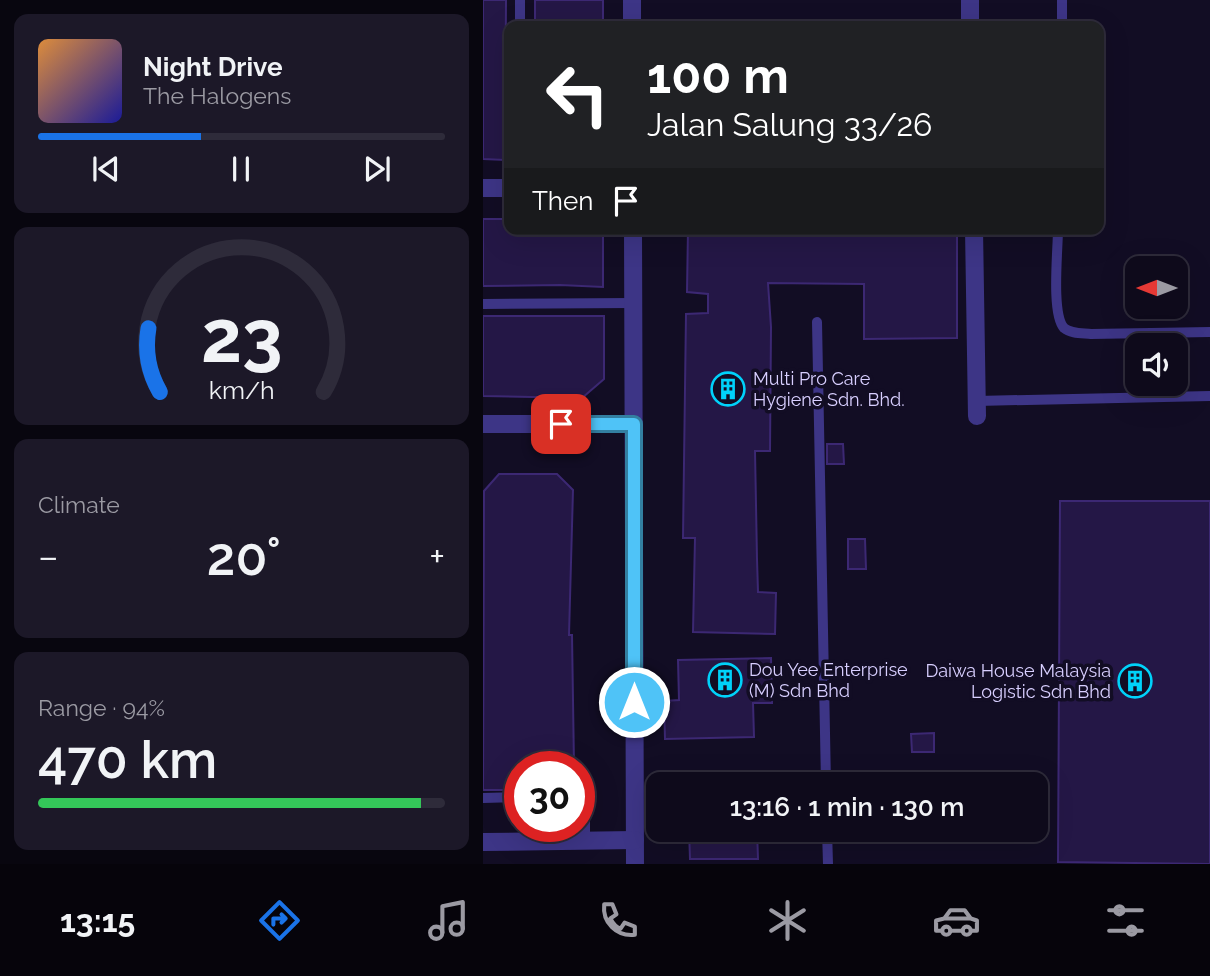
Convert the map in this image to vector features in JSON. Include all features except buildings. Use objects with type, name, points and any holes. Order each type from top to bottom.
[{"type":"street","points":[[632,0],[632,21]]},
{"type":"street","points":[[970,0],[970,21]]},
{"type":"street","points":[[483,188],[504,188]]},
{"type":"street","points":[[633,235],[635,864]]},
{"type":"street","points":[[974,235],[977,408]]},
{"type":"street","points":[[483,424],[634,424]]},
{"type":"street","points":[[595,841],[635,841]]},
{"type":"street","points":[[483,842],[504,842]]},
{"type":"lane","points":[[520,0],[520,21]]},
{"type":"lane","points":[[1062,0],[1062,21]]},
{"type":"lane","points":[[1058,235],[1057,312],[1064,328],[1074,333],[1091,334],[1210,332]]},
{"type":"lane","points":[[483,304],[633,303]]},
{"type":"lane","points":[[817,322],[826,772]]},
{"type":"lane","points":[[977,408],[1210,396]]},
{"type":"lane","points":[[483,797],[504,797]]},
{"type":"lane","points":[[827,842],[828,864]]},
{"type":"place","name":"Multi Pro Care Hygiene Sdn. Bhd.","points":[[728,389]]},
{"type":"place","name":"Dou Yee Enterprise (M) Sdn Bhd","points":[[725,680]]},
{"type":"place","name":"Daiwa House Malaysia Logistic Sdn Bhd","points":[[1135,681]]},
{"type":"route","points":[[561,424],[634,424],[634,702]]}]
